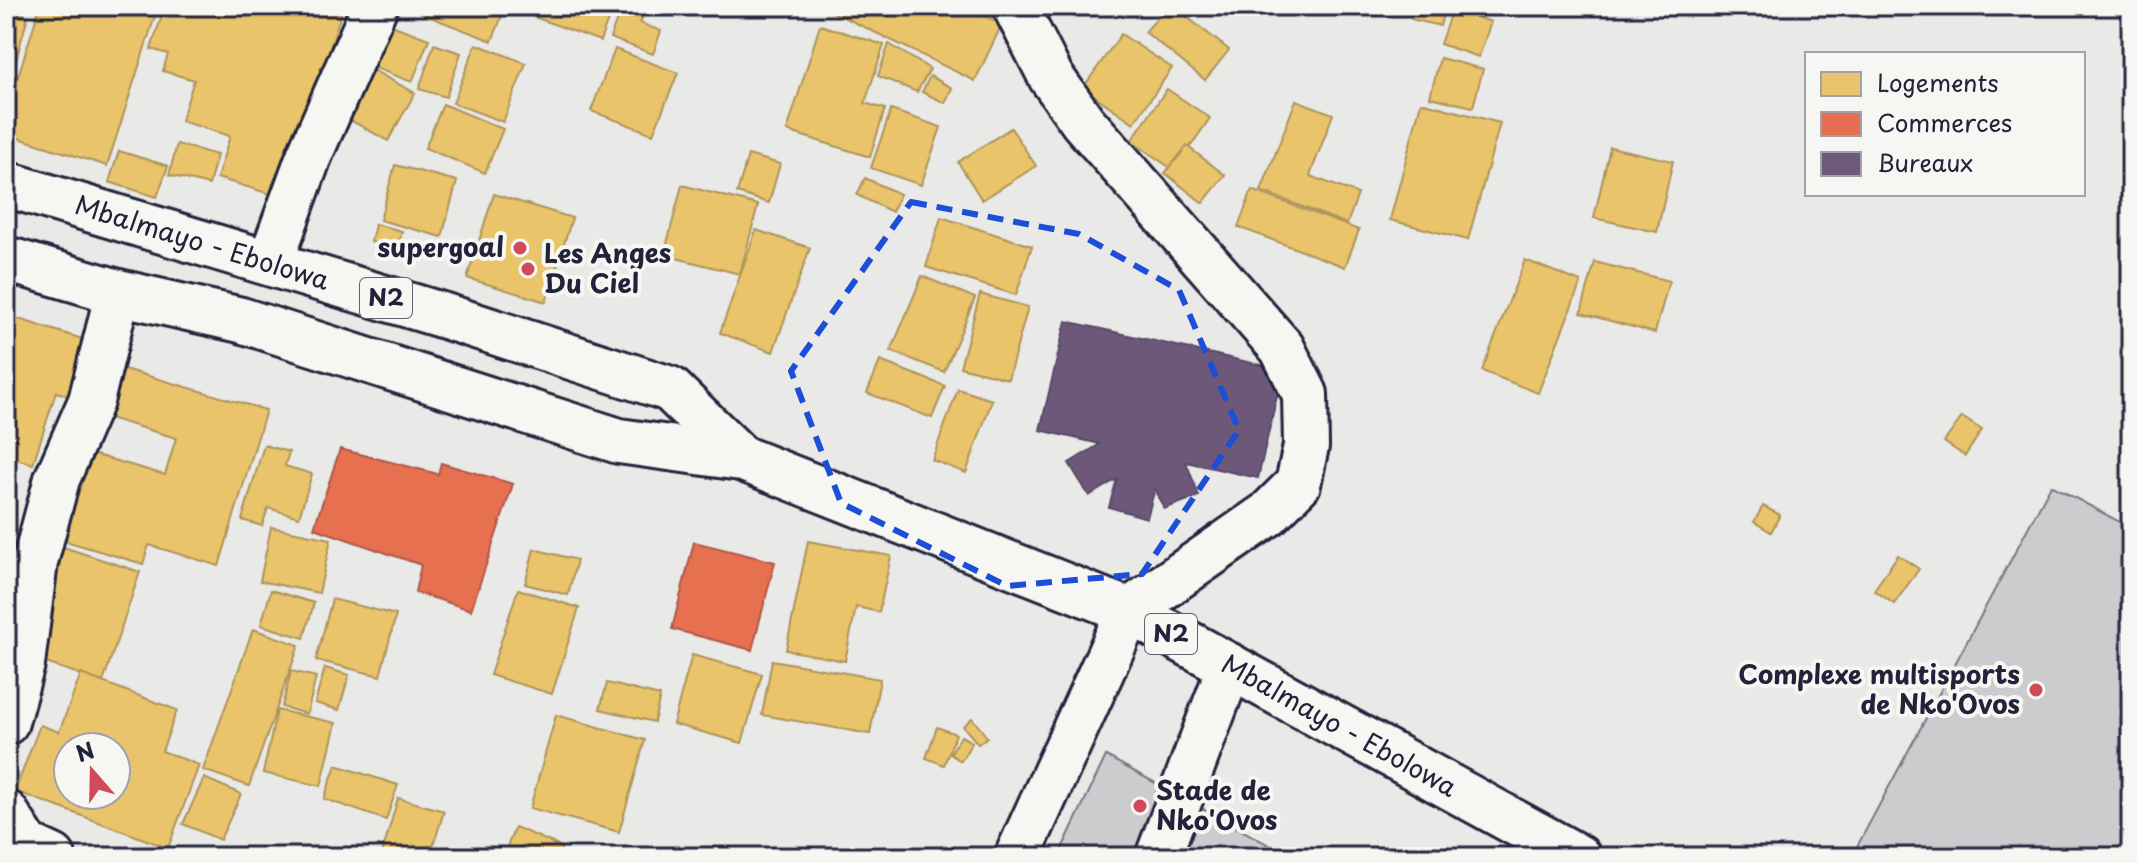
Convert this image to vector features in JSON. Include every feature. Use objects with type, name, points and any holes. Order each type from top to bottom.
[{"type":"main road","points":[[270,263],[309,156],[375,6]]},
{"type":"main road","points":[[1015,6],[1051,77],[1083,122],[1282,348],[1305,394],[1306,446],[1298,484],[1268,514],[1129,611],[1017,857]]},
{"type":"main road","name":"Mbalmayo - Ebolowa","points":[[6,184],[670,389],[741,458]]},
{"type":"main road","name":"Mbalmayo - Ebolowa","points":[[6,259],[118,292],[241,320],[619,441],[741,458],[1129,611],[1578,857]]},
{"type":"main road","points":[[6,722],[22,664],[38,548],[57,479],[91,401],[118,292]]},
{"type":"main road","points":[[1158,857],[1230,666]]},
{"type":"main road","points":[[6,813],[27,845],[53,857]]},
{"type":"highlighted area","points":[[911,202],[1079,234],[1179,290],[1239,430],[1142,574],[1007,586],[841,503],[791,371]]},
{"type":"shaded area","name":"Complexe multisports de Nko'Ovos","points":[[2051,485],[2131,528],[2131,857],[1864,857],[1854,852]]},
{"type":"shaded area","name":"Stade de Nko'Ovos","points":[[1106,756],[1291,857],[1058,857]]},
{"type":"building: Logements","points":[[40,6],[134,6],[156,13],[107,166],[6,134],[6,115]]},
{"type":"building: Logements","points":[[165,6],[328,6],[342,10],[284,198],[217,178],[230,136],[181,121],[194,80],[163,71],[168,54],[151,49]]},
{"type":"building: Logements","points":[[429,6],[506,6],[492,41],[425,15]]},
{"type":"building: Logements","points":[[534,6],[613,6],[600,41],[531,16]]},
{"type":"building: Logements","points":[[622,6],[647,6],[640,23],[661,31],[653,54],[610,38]]},
{"type":"building: Logements","points":[[836,6],[963,6],[1002,24],[975,81],[833,12]]},
{"type":"building: Logements","points":[[1167,6],[1173,6],[1229,50],[1205,80],[1145,32]]},
{"type":"building: Logements","points":[[1414,6],[1445,6],[1440,26],[1411,19]]},
{"type":"building: Logements","points":[[1463,6],[1509,6],[1508,13]]},
{"type":"building: Logements","points":[[1452,9],[1491,22],[1479,57],[1440,44]]},
{"type":"building: Logements","points":[[6,10],[28,16],[6,97]]},
{"type":"building: Logements","points":[[386,23],[429,39],[412,82],[370,66]]},
{"type":"building: Logements","points":[[820,25],[884,45],[865,103],[885,109],[870,157],[787,131]]},
{"type":"building: Logements","points":[[1121,34],[1172,68],[1134,123],[1083,88]]},
{"type":"building: Logements","points":[[434,44],[461,53],[446,97],[419,89]]},
{"type":"building: Logements","points":[[476,44],[526,63],[503,122],[453,103]]},
{"type":"building: Logements","points":[[889,44],[930,69],[917,92],[878,76]]},
{"type":"building: Logements","points":[[615,49],[678,73],[653,134],[591,111]]},
{"type":"building: Logements","points":[[1440,58],[1483,69],[1473,107],[1430,97]]},
{"type":"building: Logements","points":[[367,67],[415,93],[388,141],[341,115]]},
{"type":"building: Logements","points":[[930,76],[952,88],[945,103],[922,92]]},
{"type":"building: Logements","points":[[1167,89],[1210,118],[1174,170],[1131,141]]},
{"type":"building: Logements","points":[[1296,100],[1333,114],[1310,176],[1358,194],[1347,224],[1261,191]]},
{"type":"building: Logements","points":[[1421,102],[1500,123],[1468,240],[1390,220]]},
{"type":"building: Logements","points":[[443,104],[503,129],[485,173],[425,148]]},
{"type":"building: Logements","points":[[891,110],[941,127],[921,185],[871,168]]},
{"type":"building: Logements","points":[[1011,128],[1036,166],[982,200],[958,162]]},
{"type":"building: Logements","points":[[177,144],[217,155],[209,185],[169,175]]},
{"type":"building: Logements","points":[[1187,146],[1225,175],[1203,203],[1165,173]]},
{"type":"building: Logements","points":[[1610,147],[1673,161],[1657,232],[1594,218]]},
{"type":"building: Logements","points":[[119,151],[168,166],[157,197],[109,182]]},
{"type":"building: Logements","points":[[748,155],[780,164],[769,203],[737,193]]},
{"type":"building: Logements","points":[[395,165],[457,181],[442,237],[380,220]]},
{"type":"building: Logements","points":[[865,178],[900,194],[892,212],[857,195]]},
{"type":"building: Logements","points":[[682,185],[758,205],[740,274],[664,255]]},
{"type":"building: Logements","points":[[1252,190],[1359,230],[1345,267],[1238,227]]},
{"type":"building: Logements","name":"supergoal","points":[[494,194],[572,218],[546,302],[467,278]]},
{"type":"building: Logements","points":[[941,217],[1032,246],[1016,295],[926,267]]},
{"type":"building: Logements","points":[[375,224],[402,231],[398,249],[371,242]]},
{"type":"building: Logements","points":[[756,230],[810,248],[773,352],[720,333]]},
{"type":"building: Logements","points":[[1525,260],[1581,282],[1538,393],[1482,371]]},
{"type":"building: Logements","points":[[1595,262],[1669,281],[1655,333],[1581,313]]},
{"type":"building: Logements","points":[[922,276],[975,298],[944,372],[891,351]]},
{"type":"building: Logements","points":[[980,294],[1028,307],[1008,379],[960,367]]},
{"type":"building: Logements","points":[[6,315],[95,343],[77,398],[56,392],[33,464],[6,456]]},
{"type":"building: Logements","points":[[880,361],[945,386],[932,418],[867,393]]},
{"type":"building: Logements","points":[[124,369],[266,410],[219,566],[149,545],[143,564],[52,537],[58,444],[165,475],[176,438],[109,418]]},
{"type":"building: Logements","points":[[958,389],[992,400],[966,473],[932,460]]},
{"type":"building: Logements","points":[[1962,417],[1982,430],[1965,456],[1944,442]]},
{"type":"building: Logements","points":[[264,445],[289,452],[285,466],[312,474],[299,517],[268,508],[262,526],[242,520]]},
{"type":"building: Logements","points":[[1763,506],[1780,515],[1771,532],[1754,522]]},
{"type":"building: Logements","points":[[271,527],[331,539],[319,593],[260,581]]},
{"type":"building: Logements","points":[[808,541],[891,556],[879,612],[856,607],[845,661],[786,650]]},
{"type":"building: Logements","points":[[57,545],[140,572],[103,682],[19,654]]},
{"type":"building: Logements","points":[[534,549],[577,560],[568,595],[525,584]]},
{"type":"building: Logements","points":[[1898,555],[1919,569],[1894,604],[1874,590]]},
{"type":"building: Logements","points":[[518,589],[579,608],[552,694],[490,675]]},
{"type":"building: Logements","points":[[271,590],[314,603],[304,638],[261,625]]},
{"type":"building: Logements","points":[[332,599],[396,615],[380,676],[316,660]]},
{"type":"building: Logements","points":[[253,629],[299,645],[249,786],[203,770]]},
{"type":"building: Logements","points":[[692,655],[762,674],[742,743],[673,724]]},
{"type":"building: Logements","points":[[772,660],[880,679],[870,734],[762,715]]},
{"type":"building: Logements","points":[[325,668],[349,675],[339,710],[315,703]]},
{"type":"building: Logements","points":[[291,671],[316,677],[307,714],[282,707]]},
{"type":"building: Logements","points":[[81,674],[177,710],[162,751],[199,765],[168,848],[69,811],[132,811],[132,731],[59,731]]},
{"type":"building: Logements","points":[[607,683],[660,696],[654,722],[600,709]]},
{"type":"building: Logements","points":[[277,710],[336,723],[321,786],[263,773]]},
{"type":"building: Logements","points":[[556,715],[645,740],[619,832],[530,808]]},
{"type":"building: Logements","points":[[972,718],[987,737],[978,744],[963,726]]},
{"type":"building: Logements","points":[[40,725],[56,731],[52,731],[52,805],[15,791]]},
{"type":"building: Logements","points":[[937,727],[956,734],[944,765],[926,758]]},
{"type":"building: Logements","points":[[961,736],[972,742],[961,761],[950,754]]},
{"type":"building: Logements","points":[[336,765],[398,785],[386,820],[324,799]]},
{"type":"building: Logements","points":[[204,778],[241,794],[220,840],[183,824]]},
{"type":"building: Logements","points":[[398,798],[444,811],[430,857],[381,857]]},
{"type":"building: Logements","points":[[515,827],[562,847],[558,857],[503,857]]},
{"type":"building: Commerces","points":[[340,449],[438,474],[441,463],[513,484],[471,610],[415,592],[421,565],[314,528]]},
{"type":"building: Commerces","points":[[694,542],[775,562],[752,650],[672,629]]},
{"type":"building: Bureaux","points":[[1066,321],[1283,370],[1258,478],[1186,462],[1199,496],[1164,509],[1155,488],[1147,518],[1109,507],[1117,479],[1089,496],[1069,463],[1100,444],[1040,430]]},
{"type":"place","name":"supergoal","points":[[520,248]]},
{"type":"place","name":"Les Anges Du Ciel","points":[[528,269]]},
{"type":"place","name":"Complexe multisports de Nko'Ovos","points":[[2036,690]]},
{"type":"place","name":"Stade de Nko'Ovos","points":[[1140,806]]}]
